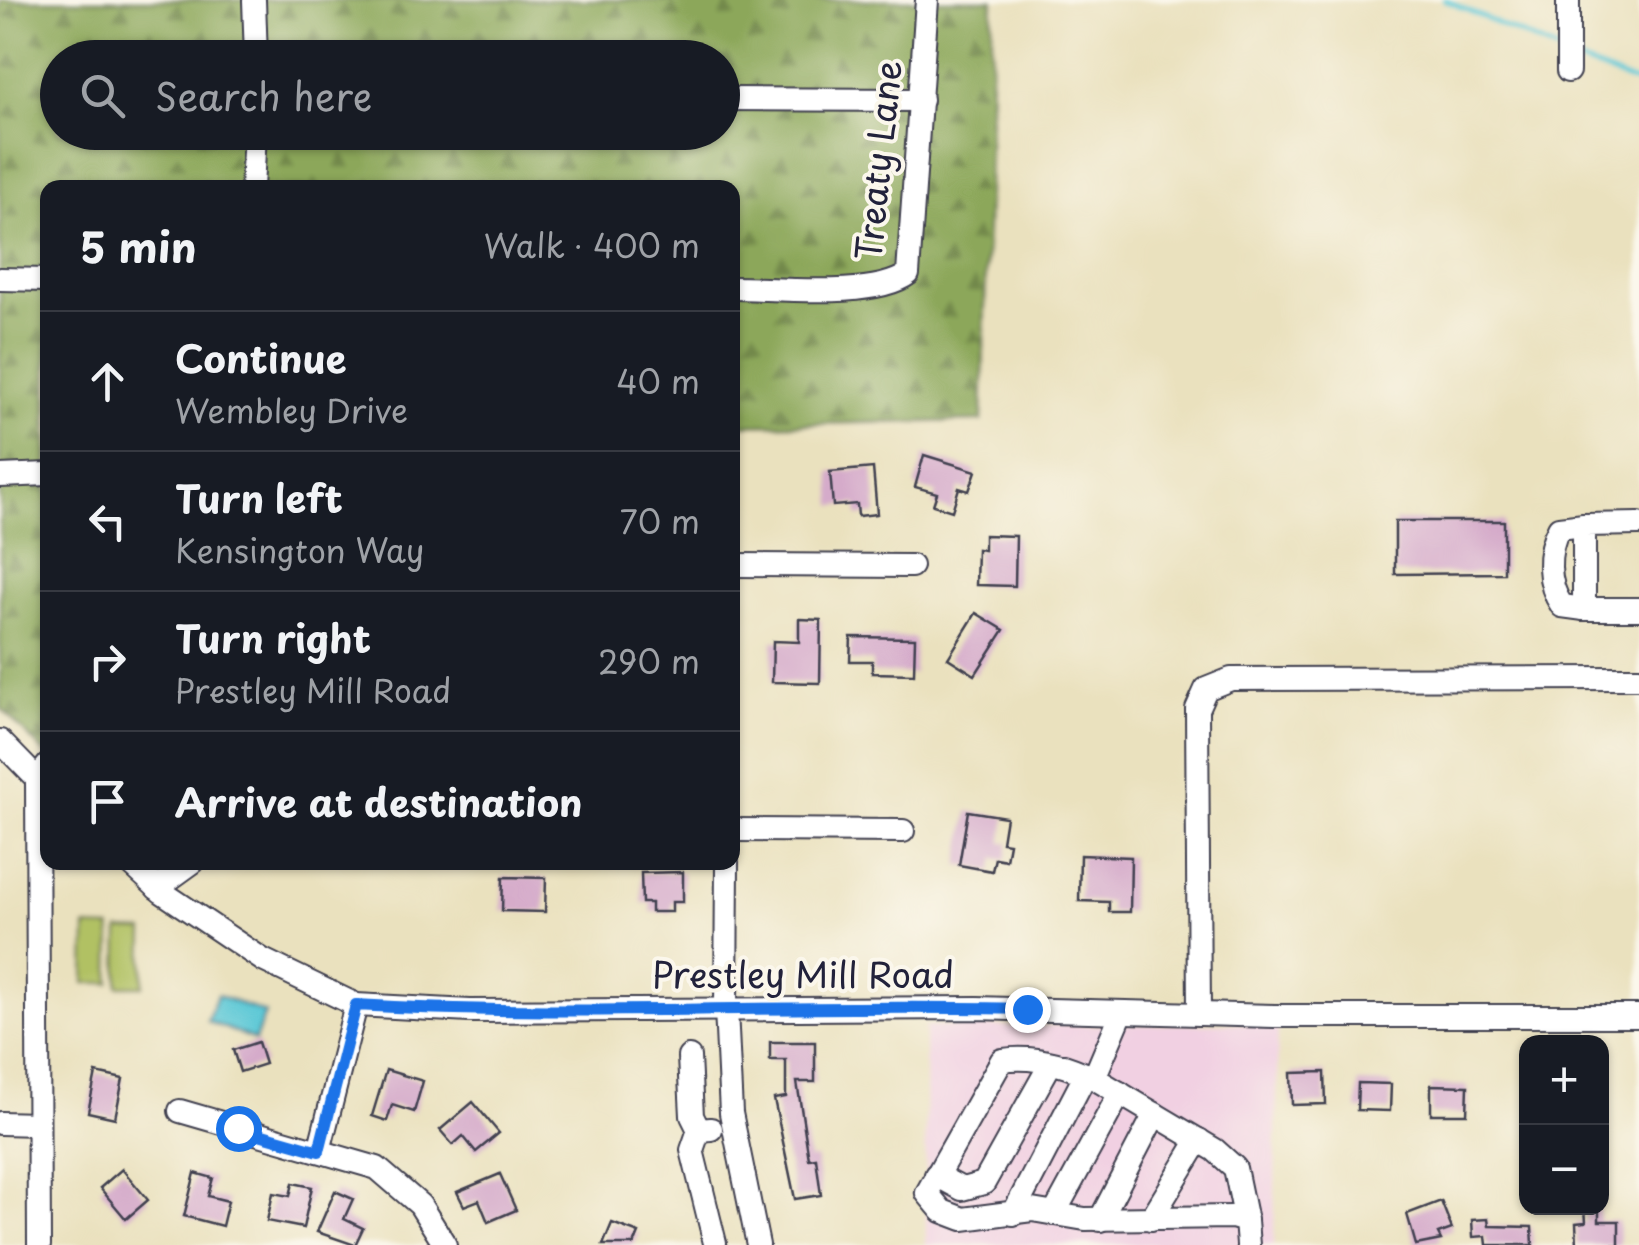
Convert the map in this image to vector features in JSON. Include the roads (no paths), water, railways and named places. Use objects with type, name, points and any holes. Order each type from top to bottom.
[{"type":"street","points":[[254,0],[255,40]]},
{"type":"street","name":"Treaty Lane","points":[[740,288],[896,283],[908,274],[928,0]]},
{"type":"street","points":[[1568,0],[1568,71]]},
{"type":"street","points":[[740,99],[921,100]]},
{"type":"street","points":[[253,180],[255,150]]},
{"type":"street","points":[[0,279],[40,280]]},
{"type":"street","points":[[0,476],[40,474]]},
{"type":"street","points":[[1584,524],[1584,609]]},
{"type":"street","points":[[1639,524],[1559,528],[1550,566],[1553,593],[1562,606],[1639,609]]},
{"type":"street","points":[[740,565],[911,566]]},
{"type":"street","points":[[1199,1014],[1197,710],[1206,689],[1231,679],[1639,678]]},
{"type":"street","points":[[0,740],[40,775]]},
{"type":"street","points":[[740,830],[903,830]]},
{"type":"street","points":[[38,1245],[42,870]]},
{"type":"street","name":"Prestley Mill Road","points":[[138,870],[157,888],[263,960],[356,1005],[470,1012],[726,1009],[1639,1016]]},
{"type":"street","points":[[157,888],[181,870]]},
{"type":"street","points":[[689,1057],[692,1116],[699,1130],[692,1150],[713,1244],[756,1239],[734,1126],[726,1009],[727,870]]},
{"type":"street","points":[[319,1151],[356,1005]]},
{"type":"street","points":[[1014,1214],[1122,1012]]},
{"type":"street","points":[[1246,1221],[1100,1220],[1032,1210],[963,1219],[942,1211],[926,1194],[1002,1060],[1023,1057],[1090,1076],[1198,1140],[1235,1168],[1246,1221],[1248,1245]]},
{"type":"street","points":[[936,1175],[962,1189],[984,1183],[1051,1062]]},
{"type":"street","points":[[1054,1214],[1120,1093]]},
{"type":"street","points":[[180,1111],[377,1168],[420,1205],[445,1245]]},
{"type":"street","points":[[1100,1220],[1156,1114]]},
{"type":"street","points":[[0,1123],[38,1124]]},
{"type":"street","points":[[699,1130],[734,1126]]},
{"type":"street","points":[[1151,1219],[1198,1140]]},
{"type":"water","points":[[217,995],[265,1013],[255,1040],[207,1021]]},
{"type":"waterway","points":[[1445,0],[1556,50]]},
{"type":"waterway","points":[[1580,62],[1639,84]]}]
